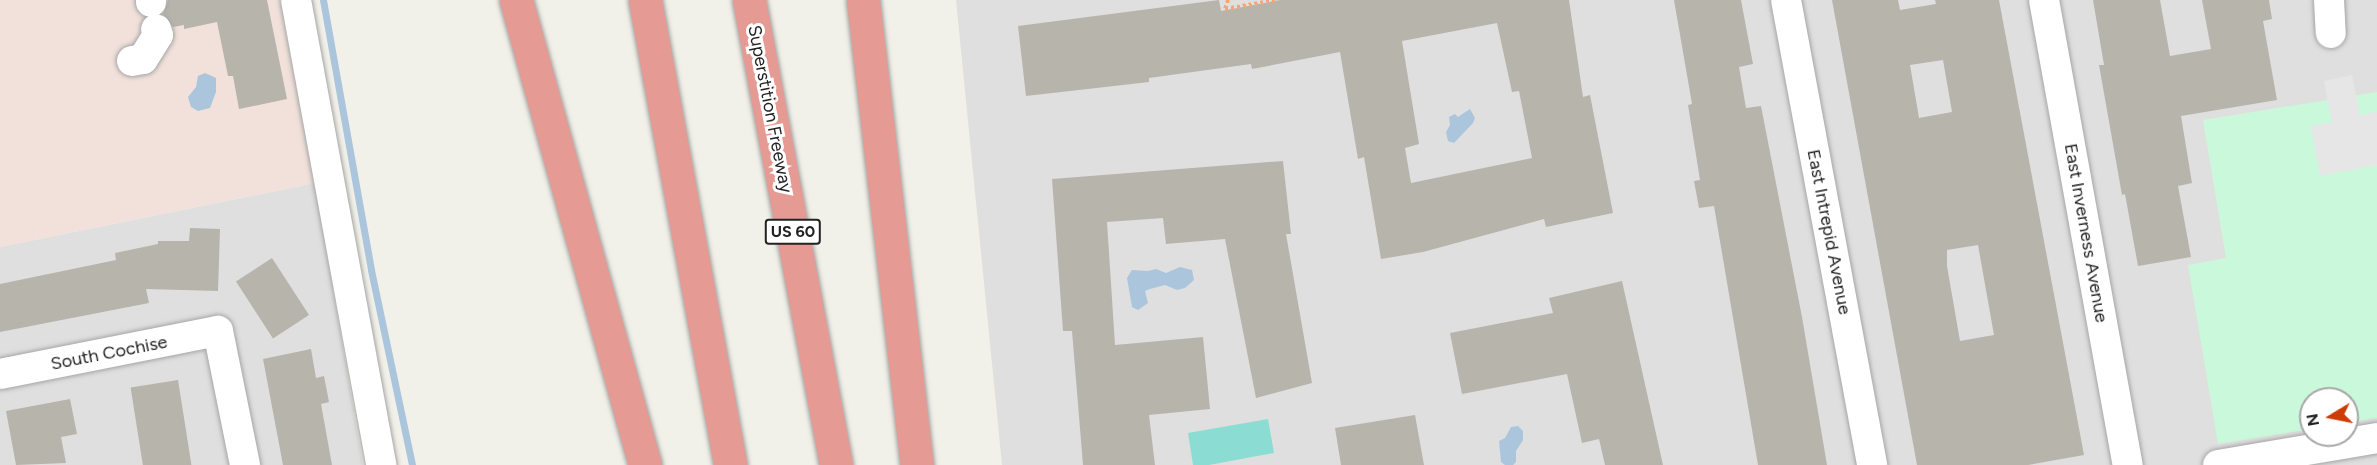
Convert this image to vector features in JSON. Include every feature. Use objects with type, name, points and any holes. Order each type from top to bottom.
[{"type":"highway","points":[[516,0],[645,465]]},
{"type":"highway","points":[[645,0],[730,465]]},
{"type":"highway","name":"Superstition Freeway","points":[[749,0],[836,465]]},
{"type":"highway","points":[[863,0],[917,465]]},
{"type":"street","points":[[296,0],[381,465]]},
{"type":"street","name":"East Intrepid Avenue","points":[[1786,0],[1872,465]]},
{"type":"street","name":"East Inverness Avenue","points":[[2044,0],[2128,465]]},
{"type":"street","points":[[2329,0],[2331,33]]},
{"type":"street","points":[[132,61],[143,59],[158,35],[153,10]]},
{"type":"street","name":"South Cochise","points":[[0,374],[218,332],[245,465]]},
{"type":"street","points":[[2218,465],[2377,438]]},
{"type":"path","points":[[1228,0],[1225,9],[1276,0]]},
{"type":"shaded area","points":[[0,0],[280,0],[315,183],[0,247]]},
{"type":"shaded area","points":[[956,0],[2377,0],[2377,465],[1002,465]]},
{"type":"shaded area","points":[[205,73],[216,78],[216,92],[210,108],[198,111],[191,107],[188,97],[196,87],[198,76]]},
{"type":"shaded area","points":[[2352,75],[2360,115],[2377,112],[2377,165],[2320,176],[2311,126],[2332,122],[2324,81]]},
{"type":"shaded area","points":[[1470,109],[1475,118],[1473,123],[1454,143],[1448,141],[1446,132],[1450,125],[1449,117],[1455,114],[1458,117]]},
{"type":"shaded area","points":[[315,183],[363,465],[0,465],[0,247]]},
{"type":"shaded area","points":[[1180,267],[1192,270],[1194,280],[1185,288],[1177,290],[1165,285],[1150,289],[1145,291],[1148,303],[1138,310],[1132,307],[1127,278],[1132,270],[1156,269],[1166,273]]},
{"type":"shaded area","points":[[1268,419],[1274,453],[1209,465],[1193,465],[1188,433]]},
{"type":"shaded area","points":[[1518,426],[1523,431],[1523,440],[1516,451],[1516,462],[1513,465],[1505,465],[1501,462],[1499,441],[1505,438],[1511,427]]},
{"type":"green space","points":[[2377,92],[2377,418],[2359,421],[2359,387],[2299,387],[2299,431],[2218,444],[2188,265],[2226,258],[2203,120]]},
{"type":"building","points":[[168,0],[267,0],[287,99],[239,109],[233,76],[228,76],[217,22],[184,29],[184,25],[173,27],[163,14]]},
{"type":"building","points":[[1219,0],[1221,11],[1280,0],[1569,0],[1583,97],[1590,95],[1613,213],[1546,227],[1544,219],[1423,252],[1381,259],[1364,157],[1358,159],[1340,52],[1252,69],[1251,64],[1149,78],[1149,82],[1026,96],[1018,26]],"holes":[[[1497,23],[1512,92],[1519,91],[1532,158],[1411,183],[1405,148],[1419,144],[1402,41]]]},
{"type":"building","points":[[1674,0],[1741,0],[1753,64],[1739,67],[1746,108],[1761,106],[1802,317],[1827,465],[1758,465],[1714,206],[1699,208],[1694,181],[1700,180],[1688,105],[1692,104]]},
{"type":"building","points":[[1832,0],[1898,0],[1900,10],[1936,4],[1935,0],[1999,0],[2084,455],[2028,465],[1917,465]],"holes":[[[1943,60],[1952,112],[1919,118],[1910,65]],[[1978,245],[1994,335],[1960,341],[1947,266],[1947,250]]]},
{"type":"building","points":[[2093,0],[2160,0],[2170,56],[2211,49],[2202,0],[2269,0],[2272,19],[2263,21],[2277,100],[2181,116],[2192,183],[2178,186],[2191,257],[2138,266],[2125,194],[2122,195],[2099,65],[2104,65]]},
{"type":"building","points":[[1283,161],[1291,234],[1286,234],[1312,383],[1256,398],[1225,239],[1166,244],[1163,218],[1107,222],[1115,345],[1203,337],[1210,409],[1149,415],[1155,465],[1083,465],[1072,331],[1063,331],[1052,179]]},
{"type":"building","points":[[190,228],[220,229],[218,291],[146,289],[149,303],[0,332],[0,284],[116,260],[115,253],[158,244],[158,241],[189,241]]},
{"type":"building","points":[[272,258],[309,315],[273,338],[236,281]]},
{"type":"building","points":[[1622,281],[1663,465],[1605,465],[1599,439],[1582,443],[1567,374],[1462,394],[1450,333],[1553,313],[1549,298]]},
{"type":"building","points":[[311,349],[316,378],[324,376],[329,402],[321,404],[332,465],[283,465],[263,359]]},
{"type":"building","points":[[178,380],[191,465],[143,465],[131,388]]},
{"type":"building","points":[[70,399],[77,434],[61,437],[66,463],[16,465],[6,411]]},
{"type":"building","points":[[1415,415],[1424,465],[1341,465],[1335,428]]},
{"type":"waterway","points":[[323,0],[371,270],[412,465]]}]
